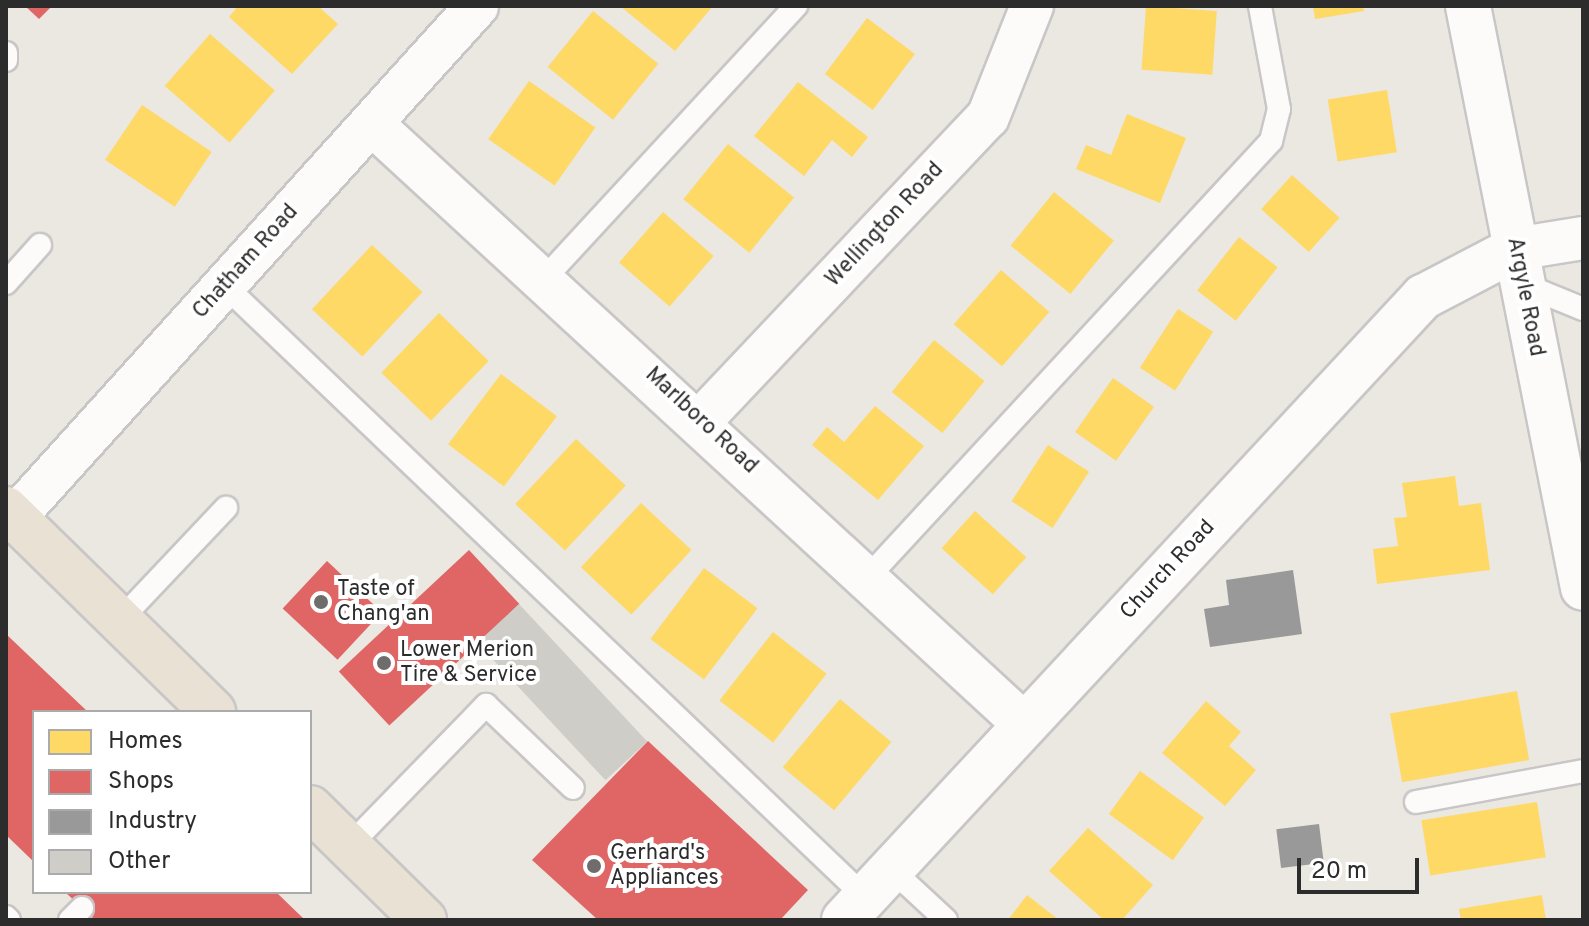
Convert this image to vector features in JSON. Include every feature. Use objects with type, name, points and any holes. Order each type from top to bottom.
[{"type":"highway","points":[[10,513],[211,710]]},
{"type":"highway","points":[[312,810],[424,920]]},
{"type":"street","name":"Chatham Road","points":[[10,513],[225,286],[477,6]]},
{"type":"street","name":"Wellington Road","points":[[701,420],[988,117],[1032,6]]},
{"type":"street","name":"Argyle Road","points":[[1468,6],[1583,588]]},
{"type":"street","name":"Marlboro Road","points":[[372,124],[701,420],[1024,724]]},
{"type":"street","points":[[1519,266],[1583,238]]},
{"type":"street","name":"Church Road","points":[[867,895],[1423,297],[1519,266]]},
{"type":"lane","points":[[544,279],[796,6]]},
{"type":"lane","points":[[868,577],[1271,141],[1279,109],[1260,6]]},
{"type":"lane","points":[[6,53],[6,60]]},
{"type":"lane","points":[[6,283],[40,245]]},
{"type":"lane","points":[[1519,266],[1583,309]]},
{"type":"lane","points":[[225,286],[867,895],[946,920]]},
{"type":"lane","points":[[119,621],[226,508]]},
{"type":"lane","points":[[349,846],[486,705],[573,788]]},
{"type":"lane","points":[[1416,802],[1583,771]]},
{"type":"building: Homes","points":[[238,6],[318,6],[338,24],[292,74],[229,17]]},
{"type":"building: Homes","points":[[620,6],[713,6],[675,51]]},
{"type":"building: Homes","points":[[1146,6],[1217,11],[1212,75],[1142,70]]},
{"type":"building: Homes","points":[[1313,6],[1363,6],[1364,11],[1315,19]]},
{"type":"building: Homes","points":[[593,11],[658,64],[613,120],[548,67]]},
{"type":"building: Homes","points":[[867,18],[915,54],[873,110],[825,74]]},
{"type":"building: Homes","points":[[210,34],[275,90],[230,142],[165,86]]},
{"type":"building: Homes","points":[[529,81],[595,127],[555,186],[488,139]]},
{"type":"building: Homes","points":[[798,82],[868,137],[852,157],[832,140],[804,176],[754,136]]},
{"type":"building: Homes","points":[[1387,90],[1397,152],[1338,162],[1328,99]]},
{"type":"building: Homes","points":[[142,105],[212,152],[175,207],[105,160]]},
{"type":"building: Homes","points":[[1127,114],[1186,138],[1160,203],[1076,169],[1086,145],[1111,155]]},
{"type":"building: Homes","points":[[728,144],[794,197],[749,253],[683,199]]},
{"type":"building: Homes","points":[[1292,175],[1340,218],[1309,252],[1261,209]]},
{"type":"building: Homes","points":[[1054,192],[1114,240],[1070,294],[1011,246]]},
{"type":"building: Homes","points":[[663,212],[714,256],[670,307],[619,263]]},
{"type":"building: Homes","points":[[1239,237],[1278,267],[1236,321],[1197,291]]},
{"type":"building: Homes","points":[[372,245],[422,292],[362,356],[312,309]]},
{"type":"building: Homes","points":[[1001,270],[1049,312],[1002,366],[954,324]]},
{"type":"building: Homes","points":[[1178,309],[1213,332],[1175,391],[1140,368]]},
{"type":"building: Homes","points":[[439,313],[489,361],[431,421],[381,373]]},
{"type":"building: Homes","points":[[934,340],[985,381],[942,433],[892,392]]},
{"type":"building: Homes","points":[[501,374],[557,416],[504,486],[448,444]]},
{"type":"building: Homes","points":[[1113,378],[1154,407],[1116,461],[1075,432]]},
{"type":"building: Homes","points":[[875,406],[924,446],[878,500],[812,445],[827,427],[844,442]]},
{"type":"building: Homes","points":[[576,439],[626,485],[565,550],[515,504]]},
{"type":"building: Homes","points":[[1048,445],[1089,472],[1053,528],[1012,501]]},
{"type":"building: Homes","points":[[1455,476],[1459,506],[1481,503],[1490,570],[1377,584],[1373,549],[1398,546],[1394,518],[1407,517],[1402,483]]},
{"type":"building: Homes","points":[[641,503],[691,550],[631,614],[581,567]]},
{"type":"building: Homes","points":[[975,511],[1026,557],[993,594],[942,548]]},
{"type":"building: Homes","points":[[704,568],[758,608],[704,679],[650,639]]},
{"type":"building: Homes","points":[[773,632],[827,674],[773,742],[719,701]]},
{"type":"building: Homes","points":[[1517,691],[1529,760],[1402,782],[1390,713]]},
{"type":"building: Homes","points":[[840,699],[891,742],[834,810],[783,767]]},
{"type":"building: Homes","points":[[1206,701],[1241,732],[1229,746],[1256,770],[1225,806],[1162,753]]},
{"type":"building: Homes","points":[[1140,771],[1204,817],[1173,860],[1109,814]]},
{"type":"building: Homes","points":[[1537,802],[1546,857],[1430,876],[1421,820]]},
{"type":"building: Homes","points":[[1088,828],[1153,885],[1122,920],[1104,920],[1049,871]]},
{"type":"building: Homes","points":[[1027,895],[1059,920],[1008,920]]},
{"type":"building: Homes","points":[[1542,895],[1546,920],[1461,920],[1459,909]]},
{"type":"building: Shops","points":[[25,6],[52,6],[39,19]]},
{"type":"building: Shops","points":[[469,550],[519,604],[389,726],[339,671]]},
{"type":"building: Shops","points":[[327,561],[382,612],[338,660],[283,609]]},
{"type":"building: Shops","points":[[6,634],[86,710],[32,710],[32,860],[6,835]]},
{"type":"building: Shops","points":[[648,741],[808,890],[780,920],[598,920],[532,860]]},
{"type":"building: Shops","points":[[67,894],[278,894],[305,920],[95,920]]},
{"type":"building: Industry","points":[[1293,570],[1302,634],[1210,647],[1204,609],[1229,605],[1226,580]]},
{"type":"building: Industry","points":[[1319,824],[1324,863],[1281,868],[1276,829]]},
{"type":"building: Other","points":[[519,604],[647,741],[606,780],[477,643]]},
{"type":"place","name":"Taste of Chang'an","points":[[321,602]]},
{"type":"place","name":"Lower Merion Tire & Service","points":[[384,663]]},
{"type":"place","name":"Gerhard's Appliances","points":[[594,866]]}]
